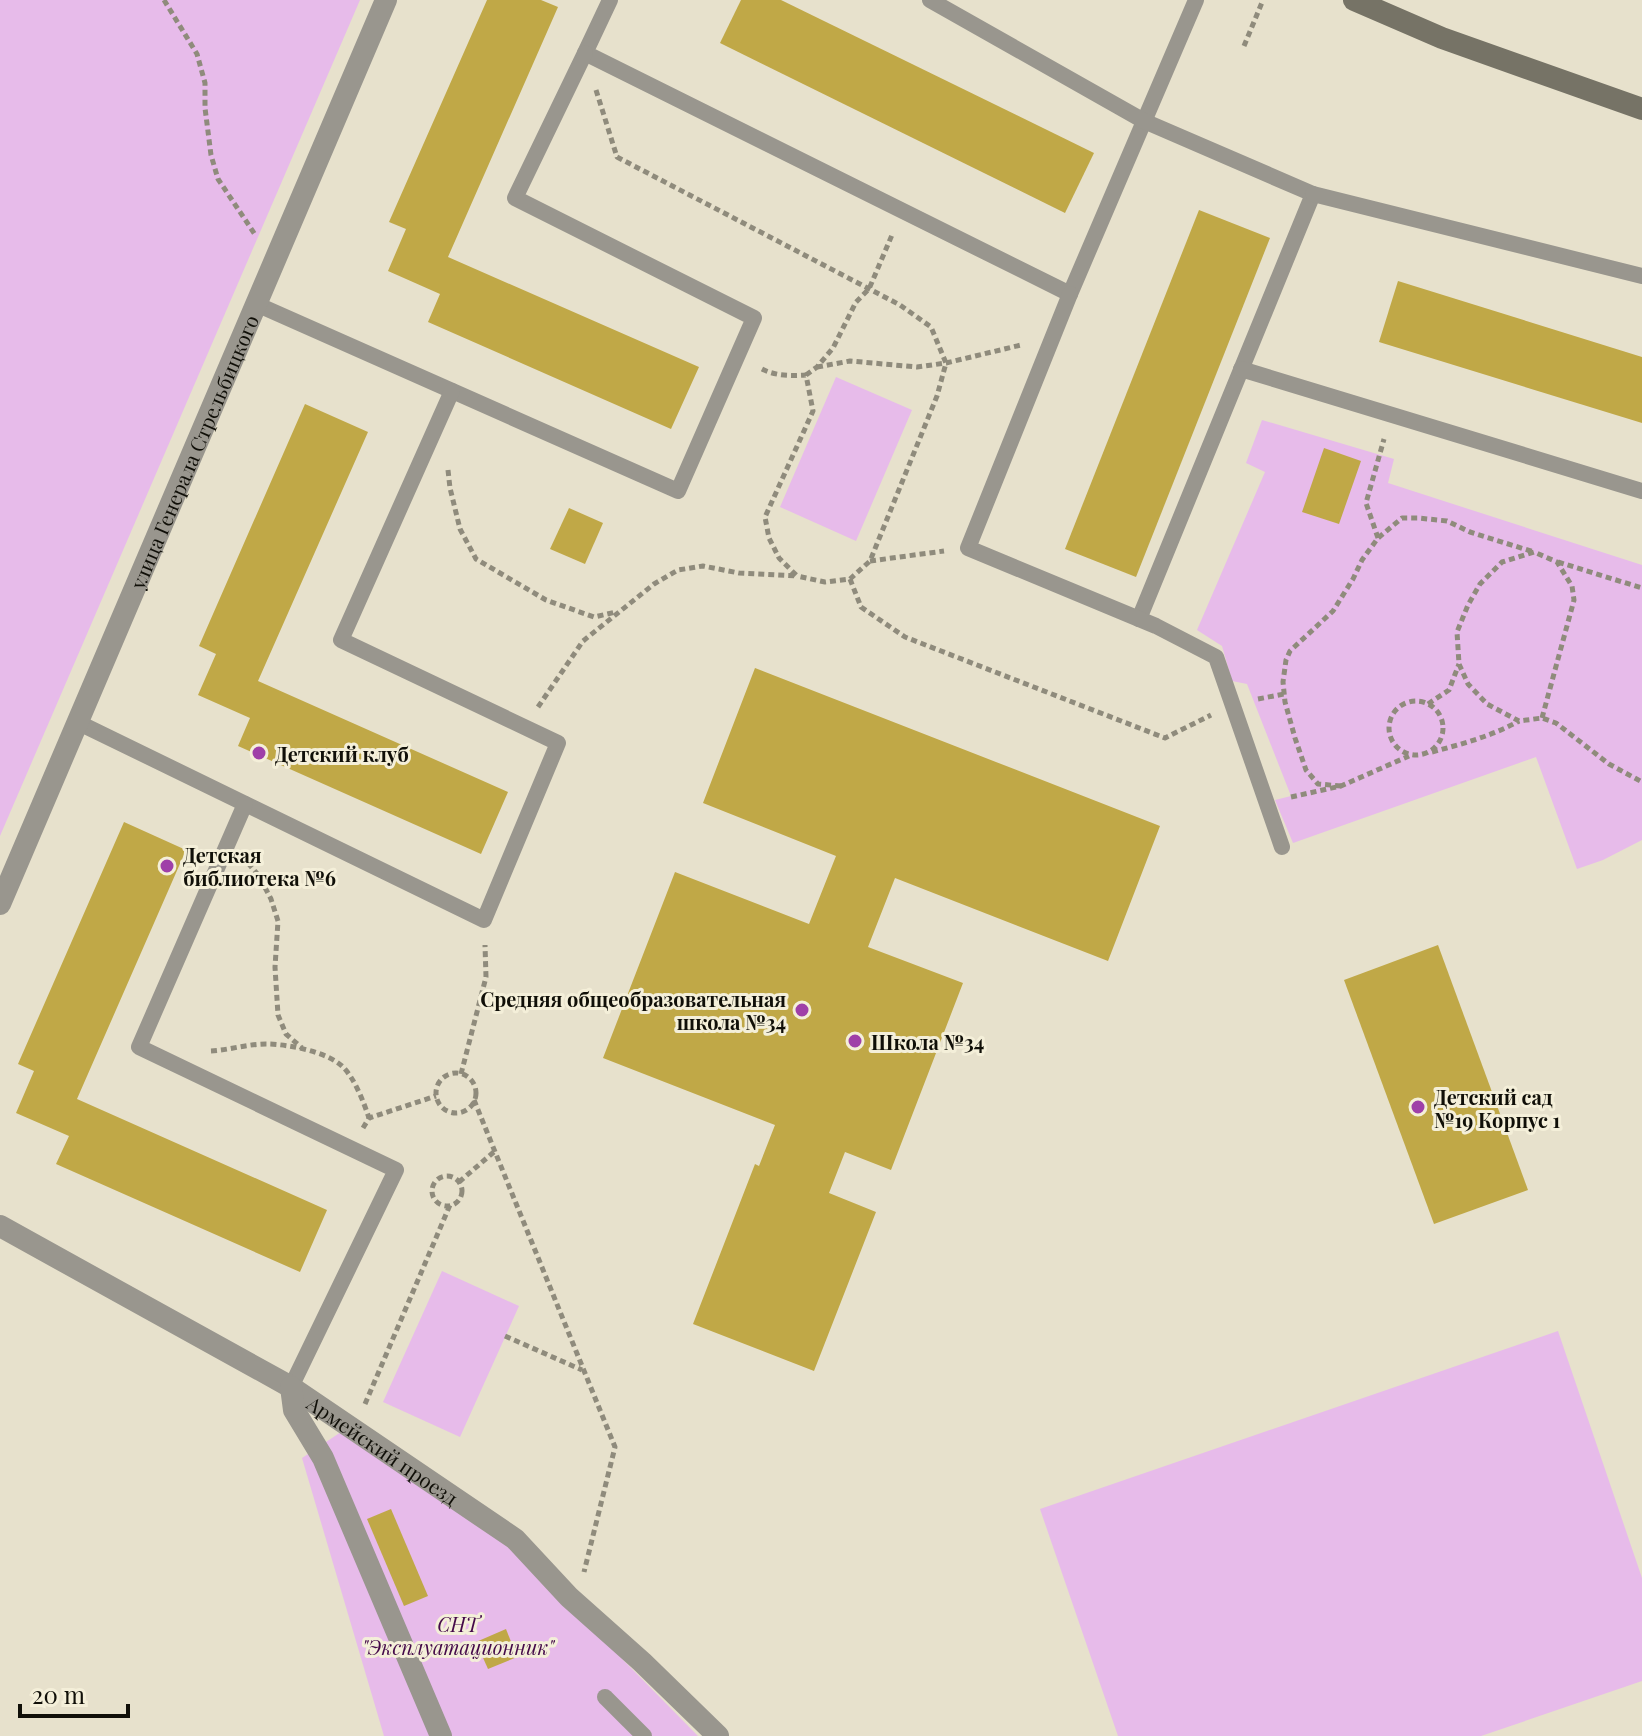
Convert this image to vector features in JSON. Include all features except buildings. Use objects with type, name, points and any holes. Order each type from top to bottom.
[{"type":"main road","points":[[1354,0],[1442,38],[1642,109]]},
{"type":"street","name":"улица Генерала Стрельбицкого","points":[[0,904],[386,0]]},
{"type":"street","name":"Армейский проезд","points":[[0,1226],[291,1387],[515,1539],[569,1597],[718,1736]]},
{"type":"street","points":[[291,1387],[294,1410],[323,1458],[441,1736]]},
{"type":"lane","points":[[256,304],[678,491],[754,318],[515,198],[610,0]]},
{"type":"lane","points":[[930,0],[1144,121],[1313,194],[1642,276]]},
{"type":"lane","points":[[1196,0],[1070,294],[968,548],[1156,626],[1216,657],[1282,847]]},
{"type":"lane","points":[[585,53],[1070,294]]},
{"type":"lane","points":[[1139,619],[1313,194]]},
{"type":"lane","points":[[1241,369],[1642,491]]},
{"type":"lane","points":[[77,722],[484,920],[558,743],[341,640],[452,391]]},
{"type":"lane","points":[[245,804],[139,1047],[396,1170],[291,1387]]},
{"type":"lane","points":[[605,1697],[644,1736]]},
{"type":"path","points":[[164,0],[197,54],[205,83],[211,155],[218,179],[274,261]]},
{"type":"path","points":[[1244,46],[1263,0]]},
{"type":"path","points":[[520,725],[539,706],[583,641],[654,584],[678,570],[703,566],[825,582],[850,579],[870,561],[937,396],[946,363],[931,327],[900,305],[617,157],[585,53]]},
{"type":"path","points":[[738,355],[766,372],[786,376],[806,375],[817,367],[833,348],[856,302],[869,289],[903,211]]},
{"type":"path","points":[[817,367],[850,361],[917,367],[1053,337]]},
{"type":"path","points":[[797,576],[779,558],[769,538],[765,517],[813,411],[806,375]]},
{"type":"path","points":[[1378,538],[1366,503],[1391,415]]},
{"type":"path","points":[[447,460],[460,529],[476,559],[546,600],[594,617],[617,612]]},
{"type":"path","points":[[1341,786],[1318,784],[1306,770],[1285,702],[1283,682],[1286,660],[1290,651],[1333,611],[1378,538],[1402,518],[1447,521],[1557,562],[1642,588]]},
{"type":"path","points":[[870,561],[968,548]]},
{"type":"path","points":[[1519,721],[1487,704],[1468,684],[1459,664],[1457,632],[1480,584],[1502,562],[1534,552]]},
{"type":"path","points":[[1542,718],[1574,600],[1572,586],[1557,562]]},
{"type":"path","points":[[850,579],[861,607],[905,637],[1165,738],[1232,704]]},
{"type":"path","points":[[1428,704],[1449,690],[1459,664]]},
{"type":"path","points":[[1410,755],[1395,746],[1388,729],[1394,712],[1409,702],[1428,704],[1440,716],[1440,741],[1427,753]]},
{"type":"path","points":[[1266,802],[1341,786],[1410,755],[1473,740],[1519,721],[1542,718],[1556,723],[1609,764],[1642,782]]},
{"type":"path","points":[[229,841],[259,876],[271,899],[278,921],[275,967],[278,1015],[286,1034],[302,1049]]},
{"type":"path","points":[[461,1074],[486,977],[484,920]]},
{"type":"path","points":[[207,1051],[268,1044],[328,1057],[344,1068],[369,1118]]},
{"type":"path","points":[[461,1074],[472,1082],[474,1100],[466,1110],[453,1113],[442,1107],[436,1096],[443,1078],[461,1074]]},
{"type":"path","points":[[353,1149],[369,1118],[436,1096]]},
{"type":"path","points":[[474,1100],[615,1447],[584,1572],[569,1597]]},
{"type":"path","points":[[459,1182],[495,1151]]},
{"type":"path","points":[[441,1177],[456,1178],[459,1182],[461,1196],[455,1203],[445,1205],[437,1201],[433,1192],[435,1183],[441,1177]]},
{"type":"path","points":[[353,1429],[450,1205]]},
{"type":"path","points":[[505,1336],[583,1371]]},
{"type":"green space","points":[[0,0],[360,0],[0,836]]},
{"type":"green space","points":[[836,377],[912,410],[856,541],[780,507]]},
{"type":"green space","points":[[1262,420],[1394,459],[1388,483],[1642,565],[1642,840],[1577,869],[1536,757],[1293,843],[1275,800],[1291,796],[1247,684],[1232,681],[1222,646],[1197,630],[1265,472],[1246,463]]},
{"type":"green space","points":[[442,1271],[519,1306],[460,1437],[383,1402]]},
{"type":"green space","points":[[1558,1331],[1642,1578],[1642,1681],[1481,1736],[1118,1736],[1040,1509]]},
{"type":"green space","name":"СНТ \"Эксплуатационник\"","points":[[344,1430],[503,1538],[698,1736],[384,1736],[302,1458]]},
{"type":"place","name":"Детский клуб","points":[[259,753]]},
{"type":"place","name":"Детская библиотека №6","points":[[167,866]]},
{"type":"place","name":"Средняя общеобразовательная школа №34","points":[[802,1010]]},
{"type":"place","name":"Школа №34","points":[[855,1041]]},
{"type":"place","name":"Детский сад №19 Корпус 1","points":[[1418,1107]]}]
